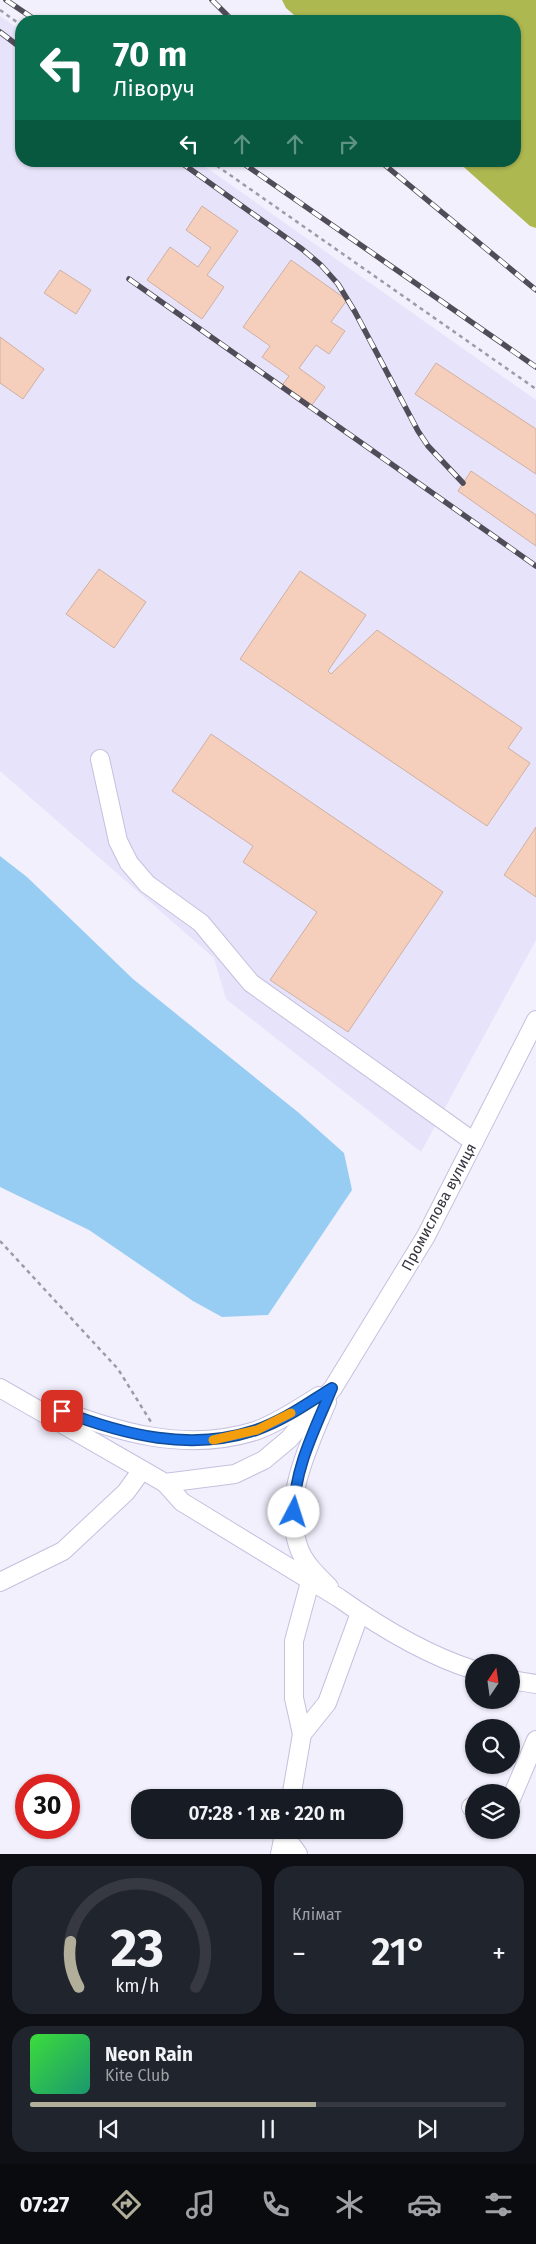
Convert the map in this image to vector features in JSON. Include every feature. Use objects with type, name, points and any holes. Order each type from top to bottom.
[{"type":"street","points":[[100,758],[118,841],[130,863],[148,884],[201,923],[251,983],[474,1142]]},
{"type":"street","name":"Промислова вулиця","points":[[332,1388],[426,1236],[536,1020]]},
{"type":"street","points":[[0,1387],[113,1429],[156,1438],[185,1441],[219,1439],[257,1430],[292,1413],[332,1388]]},
{"type":"street","points":[[0,1387],[165,1483],[182,1502],[339,1598],[360,1613],[449,1662],[465,1667]]},
{"type":"street","points":[[165,1483],[236,1474],[264,1460],[290,1439],[332,1388]]},
{"type":"street","points":[[332,1388],[304,1459],[294,1493],[294,1512],[295,1532],[300,1550],[308,1564],[339,1598]]},
{"type":"street","points":[[0,1582],[63,1551],[126,1492],[142,1470]]},
{"type":"street","points":[[293,1789],[302,1734],[294,1698],[294,1641],[310,1582]]},
{"type":"street","points":[[302,1734],[327,1703],[360,1613]]},
{"type":"street","points":[[520,1681],[536,1684]]},
{"type":"street","points":[[517,1784],[536,1740]]},
{"type":"street","points":[[280,1854],[284,1839]]},
{"type":"street","points":[[289,1839],[298,1854]]},
{"type":"path","points":[[0,10],[15,21]]},
{"type":"path","points":[[219,167],[536,388]]},
{"type":"path","points":[[0,1241],[81,1326],[118,1369],[149,1416],[156,1438]]},
{"type":"shaded area","points":[[0,16],[15,27],[15,167],[206,167],[536,400],[536,940],[421,1152],[226,999],[214,958],[0,771]]},
{"type":"green space","points":[[282,0],[536,0],[536,228],[530,226],[464,167],[521,167],[521,15],[294,15],[286,8]]},
{"type":"water","points":[[0,856],[27,877],[133,979],[299,1113],[344,1153],[352,1190],[268,1315],[222,1317],[193,1301],[89,1230],[0,1187]]},
{"type":"building","points":[[202,206],[238,231],[207,275],[224,287],[202,319],[147,280],[170,247],[198,267],[211,248],[186,230]]},
{"type":"building","points":[[291,260],[347,300],[331,322],[345,331],[329,354],[316,345],[299,368],[325,387],[309,409],[280,388],[289,376],[262,357],[270,346],[243,327]]},
{"type":"building","points":[[60,270],[91,290],[76,314],[44,293]]},
{"type":"building","points":[[0,337],[44,369],[23,399],[0,383]]},
{"type":"building","points":[[436,363],[536,429],[536,474],[415,394]]},
{"type":"building","points":[[471,471],[536,515],[536,546],[458,491]]},
{"type":"building","points":[[99,569],[146,602],[114,648],[66,614]]},
{"type":"building","points":[[300,571],[366,615],[328,671],[331,674],[377,630],[522,728],[508,748],[530,763],[487,826],[240,659]]},
{"type":"building","points":[[211,734],[443,892],[348,1032],[270,980],[317,912],[243,862],[253,846],[172,791]]},
{"type":"building","points":[[536,827],[536,897],[504,875]]},
{"type":"railway","points":[[6,0],[28,15]]},
{"type":"railway","points":[[212,0],[227,15]]},
{"type":"railway","points":[[0,32],[15,43]]},
{"type":"railway","points":[[187,167],[302,249],[321,265],[338,284],[355,312],[418,431],[428,446],[463,483]]},
{"type":"railway","points":[[249,167],[536,367]]},
{"type":"railway","points":[[387,167],[536,290]]},
{"type":"railway","points":[[129,279],[536,566]]},
{"type":"slow traffic","points":[[213,1440],[257,1430],[291,1413]]},
{"type":"route","points":[[62,1411],[113,1429],[156,1438],[185,1441],[219,1439],[257,1430],[292,1413],[332,1388],[304,1459],[294,1493],[294,1512]]}]
